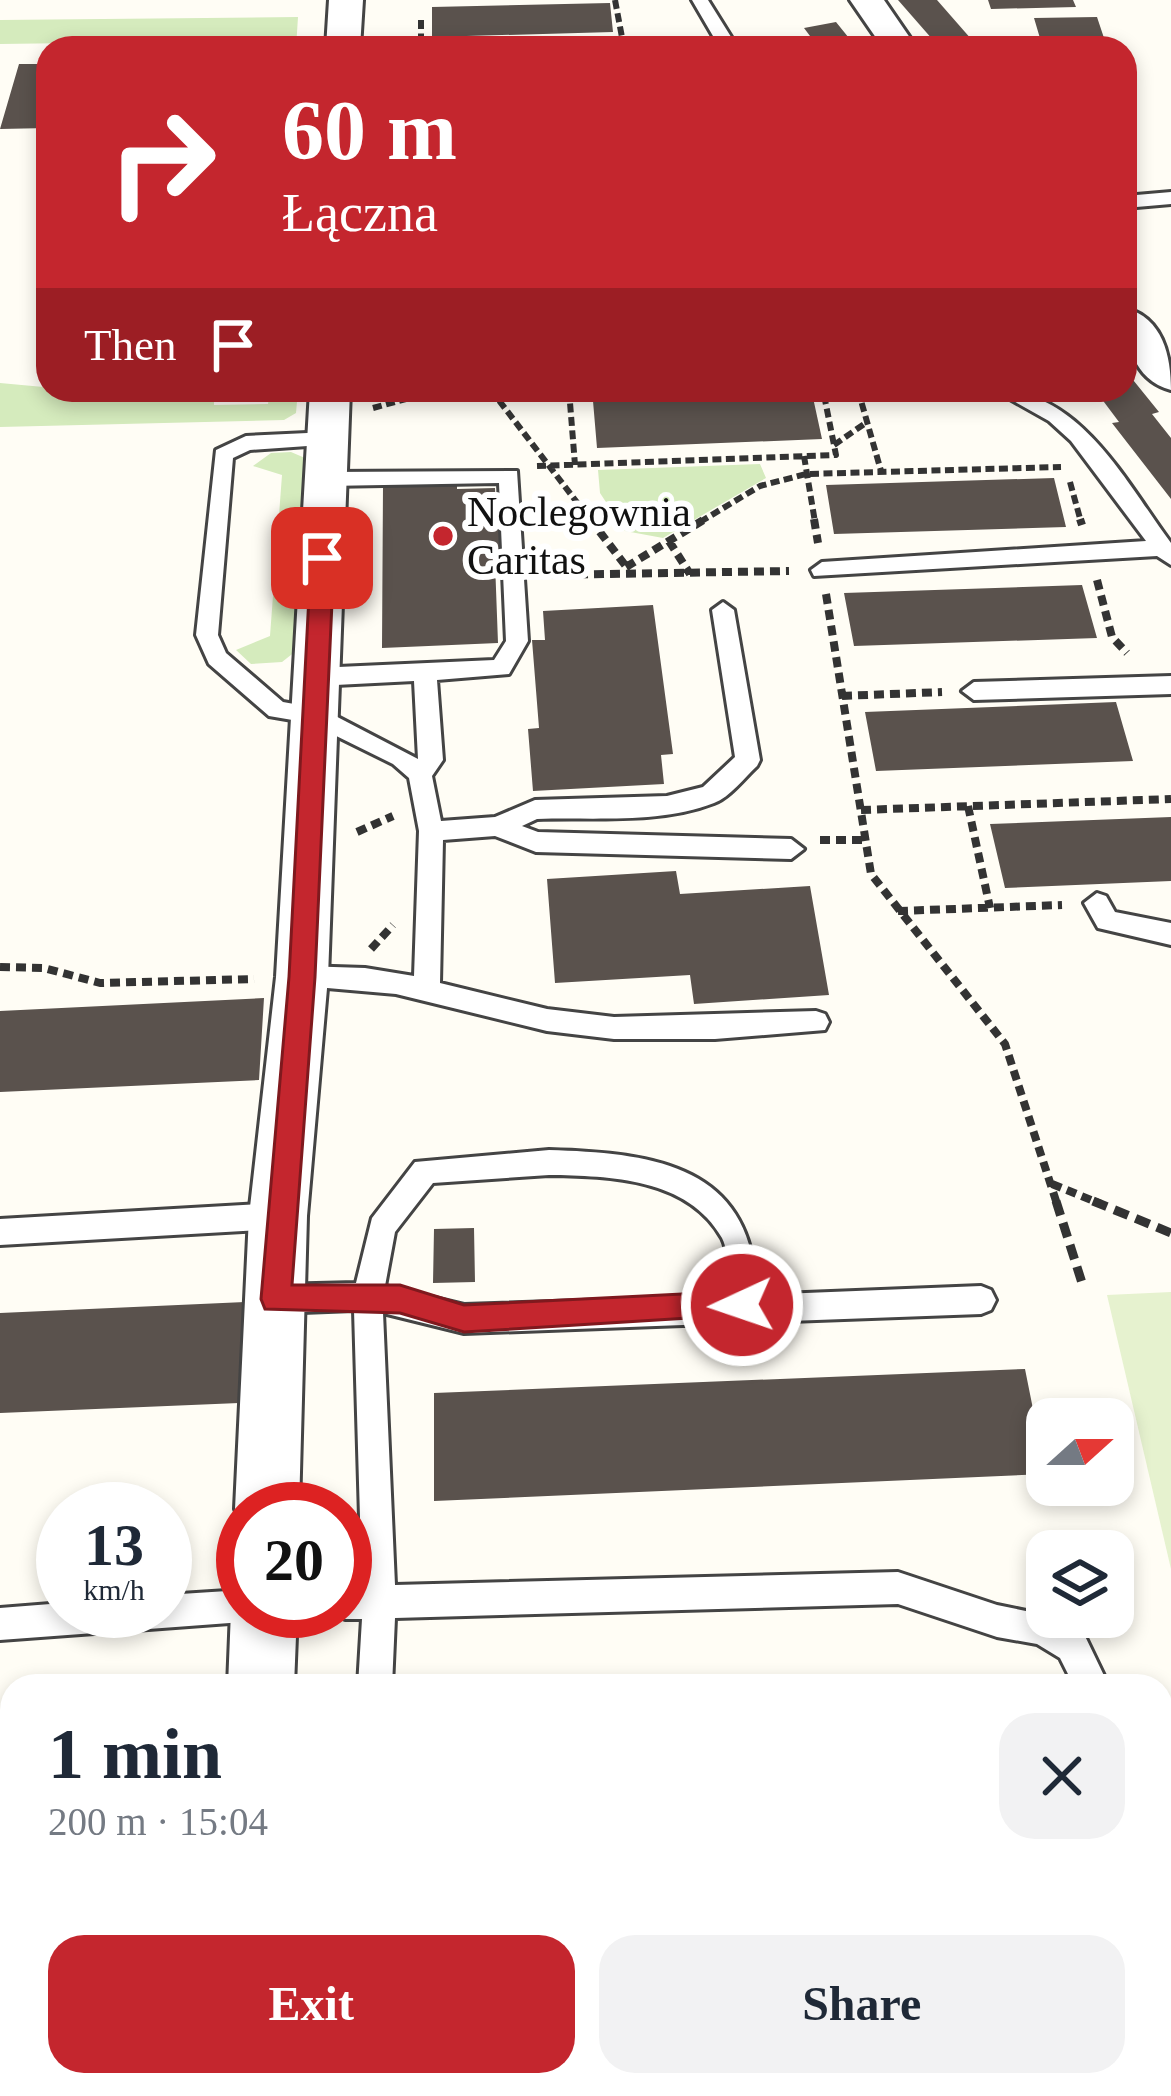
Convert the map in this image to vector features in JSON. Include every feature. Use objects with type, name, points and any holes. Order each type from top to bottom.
[{"type":"street","points":[[344,36],[346,0]]},
{"type":"street","points":[[867,0],[892,36]]},
{"type":"street","points":[[1137,335],[1171,377]]},
{"type":"street","points":[[269,1482],[278,1216],[327,975],[309,842],[329,430]]},
{"type":"street","points":[[261,1674],[263,1638]]},
{"type":"lane","points":[[700,0],[722,36]]},
{"type":"lane","points":[[1164,198],[1171,219]]},
{"type":"lane","points":[[1037,402],[1066,422],[1166,554]]},
{"type":"lane","points":[[329,430],[509,476],[517,641],[501,668],[425,672],[315,696],[277,710],[217,658],[207,635],[223,455],[246,443],[329,430]]},
{"type":"lane","points":[[822,570],[1166,554]]},
{"type":"lane","points":[[497,826],[535,810],[667,805],[711,795],[748,760],[723,610]]},
{"type":"lane","points":[[420,774],[431,760],[425,672]]},
{"type":"lane","points":[[974,691],[1171,685]]},
{"type":"lane","points":[[315,696],[420,774],[430,819],[427,988]]},
{"type":"lane","points":[[430,819],[497,826],[536,842],[791,849]]},
{"type":"lane","points":[[1097,903],[1106,921],[1171,934]]},
{"type":"lane","points":[[327,975],[427,988],[548,1020],[643,1032],[816,1022]]},
{"type":"lane","points":[[364,1482],[368,1296],[382,1227],[425,1171],[629,1166],[690,1184],[736,1234],[742,1305]]},
{"type":"lane","points":[[0,1232],[278,1216]]},
{"type":"lane","points":[[276,1299],[400,1299],[464,1318],[981,1300]]},
{"type":"lane","points":[[372,1603],[898,1588],[997,1621],[1042,1628],[1072,1646],[1086,1674]]},
{"type":"lane","points":[[0,1624],[216,1608]]},
{"type":"lane","points":[[367,1638],[373,1674]]},
{"type":"path","points":[[615,0],[622,36]]},
{"type":"path","points":[[421,20],[421,36]]},
{"type":"path","points":[[329,430],[358,412],[395,402]]},
{"type":"path","points":[[500,402],[632,575]]},
{"type":"path","points":[[570,402],[575,465]]},
{"type":"path","points":[[509,476],[518,467],[836,454],[825,402]]},
{"type":"path","points":[[861,402],[881,471]]},
{"type":"path","points":[[834,445],[867,422]]},
{"type":"path","points":[[804,456],[871,874],[1005,1044],[1083,1286]]},
{"type":"path","points":[[792,457],[794,476]]},
{"type":"path","points":[[626,567],[760,486],[806,474]]},
{"type":"path","points":[[586,513],[611,505]]},
{"type":"path","points":[[669,541],[691,574]]},
{"type":"path","points":[[514,575],[822,570]]},
{"type":"path","points":[[842,696],[974,691]]},
{"type":"path","points":[[860,810],[1171,799]]},
{"type":"path","points":[[968,806],[990,908]]},
{"type":"path","points":[[309,842],[343,838],[411,808],[430,819]]},
{"type":"path","points":[[0,967],[44,968],[100,983],[327,975],[428,902]]},
{"type":"path","points":[[898,911],[1097,903]]},
{"type":"path","points":[[1051,1184],[1171,1233]]},
{"type":"green space","points":[[298,17],[297,36],[36,36],[36,44],[0,44],[0,20]]},
{"type":"green space","points":[[0,383],[36,386],[36,402],[297,402],[296,413],[284,420],[0,427]]},
{"type":"green space","points":[[291,452],[305,458],[307,466],[296,651],[282,662],[251,664],[236,650],[270,636],[282,475],[253,466],[271,453]]},
{"type":"green space","points":[[760,464],[766,478],[663,538],[625,531],[600,493],[598,470]]},
{"type":"green space","points":[[1171,1292],[1171,1569],[1134,1398],[1107,1295]]},
{"type":"building","points":[[898,0],[937,0],[968,36],[930,36]]},
{"type":"building","points":[[988,0],[1073,0],[1076,7],[991,9]]},
{"type":"building","points":[[610,3],[613,32],[432,36],[432,7]]},
{"type":"building","points":[[1097,17],[1103,36],[1039,36],[1034,18]]},
{"type":"building","points":[[836,22],[847,36],[810,36],[804,28]]},
{"type":"building","points":[[19,64],[36,64],[36,128],[0,129]]},
{"type":"building","points":[[1137,385],[1159,412],[1152,414],[1171,438],[1171,499],[1112,423],[1119,422],[1104,402],[1137,402]]},
{"type":"building","points":[[593,402],[814,402],[822,439],[597,448]]},
{"type":"building","points":[[1054,478],[1066,527],[834,534],[826,485]]},
{"type":"building","points":[[457,483],[457,489],[495,488],[496,511],[502,511],[505,562],[495,562],[498,643],[382,648],[383,486]]},
{"type":"building","points":[[1082,585],[1097,638],[854,646],[844,593]]},
{"type":"building","points":[[653,605],[673,754],[661,755],[664,784],[533,791],[528,729],[539,728],[532,640],[545,640],[543,611]]},
{"type":"building","points":[[1116,702],[1133,761],[876,771],[865,712]]},
{"type":"building","points":[[1171,817],[1171,881],[1005,888],[990,824]]},
{"type":"building","points":[[676,871],[680,894],[810,886],[829,995],[694,1004],[690,975],[555,983],[547,879]]},
{"type":"building","points":[[264,998],[259,1080],[0,1092],[0,1011]]},
{"type":"building","points":[[474,1228],[475,1282],[433,1283],[434,1229]]},
{"type":"building","points":[[245,1302],[239,1403],[0,1413],[0,1313]]},
{"type":"building","points":[[1025,1369],[1031,1398],[1026,1398],[1026,1475],[434,1501],[434,1393]]},
{"type":"place","name":"Noclegownia Caritas","points":[[443,536]]},
{"type":"route","points":[[322,558],[302,977],[278,1216],[276,1299],[400,1299],[464,1318],[742,1305]]}]
